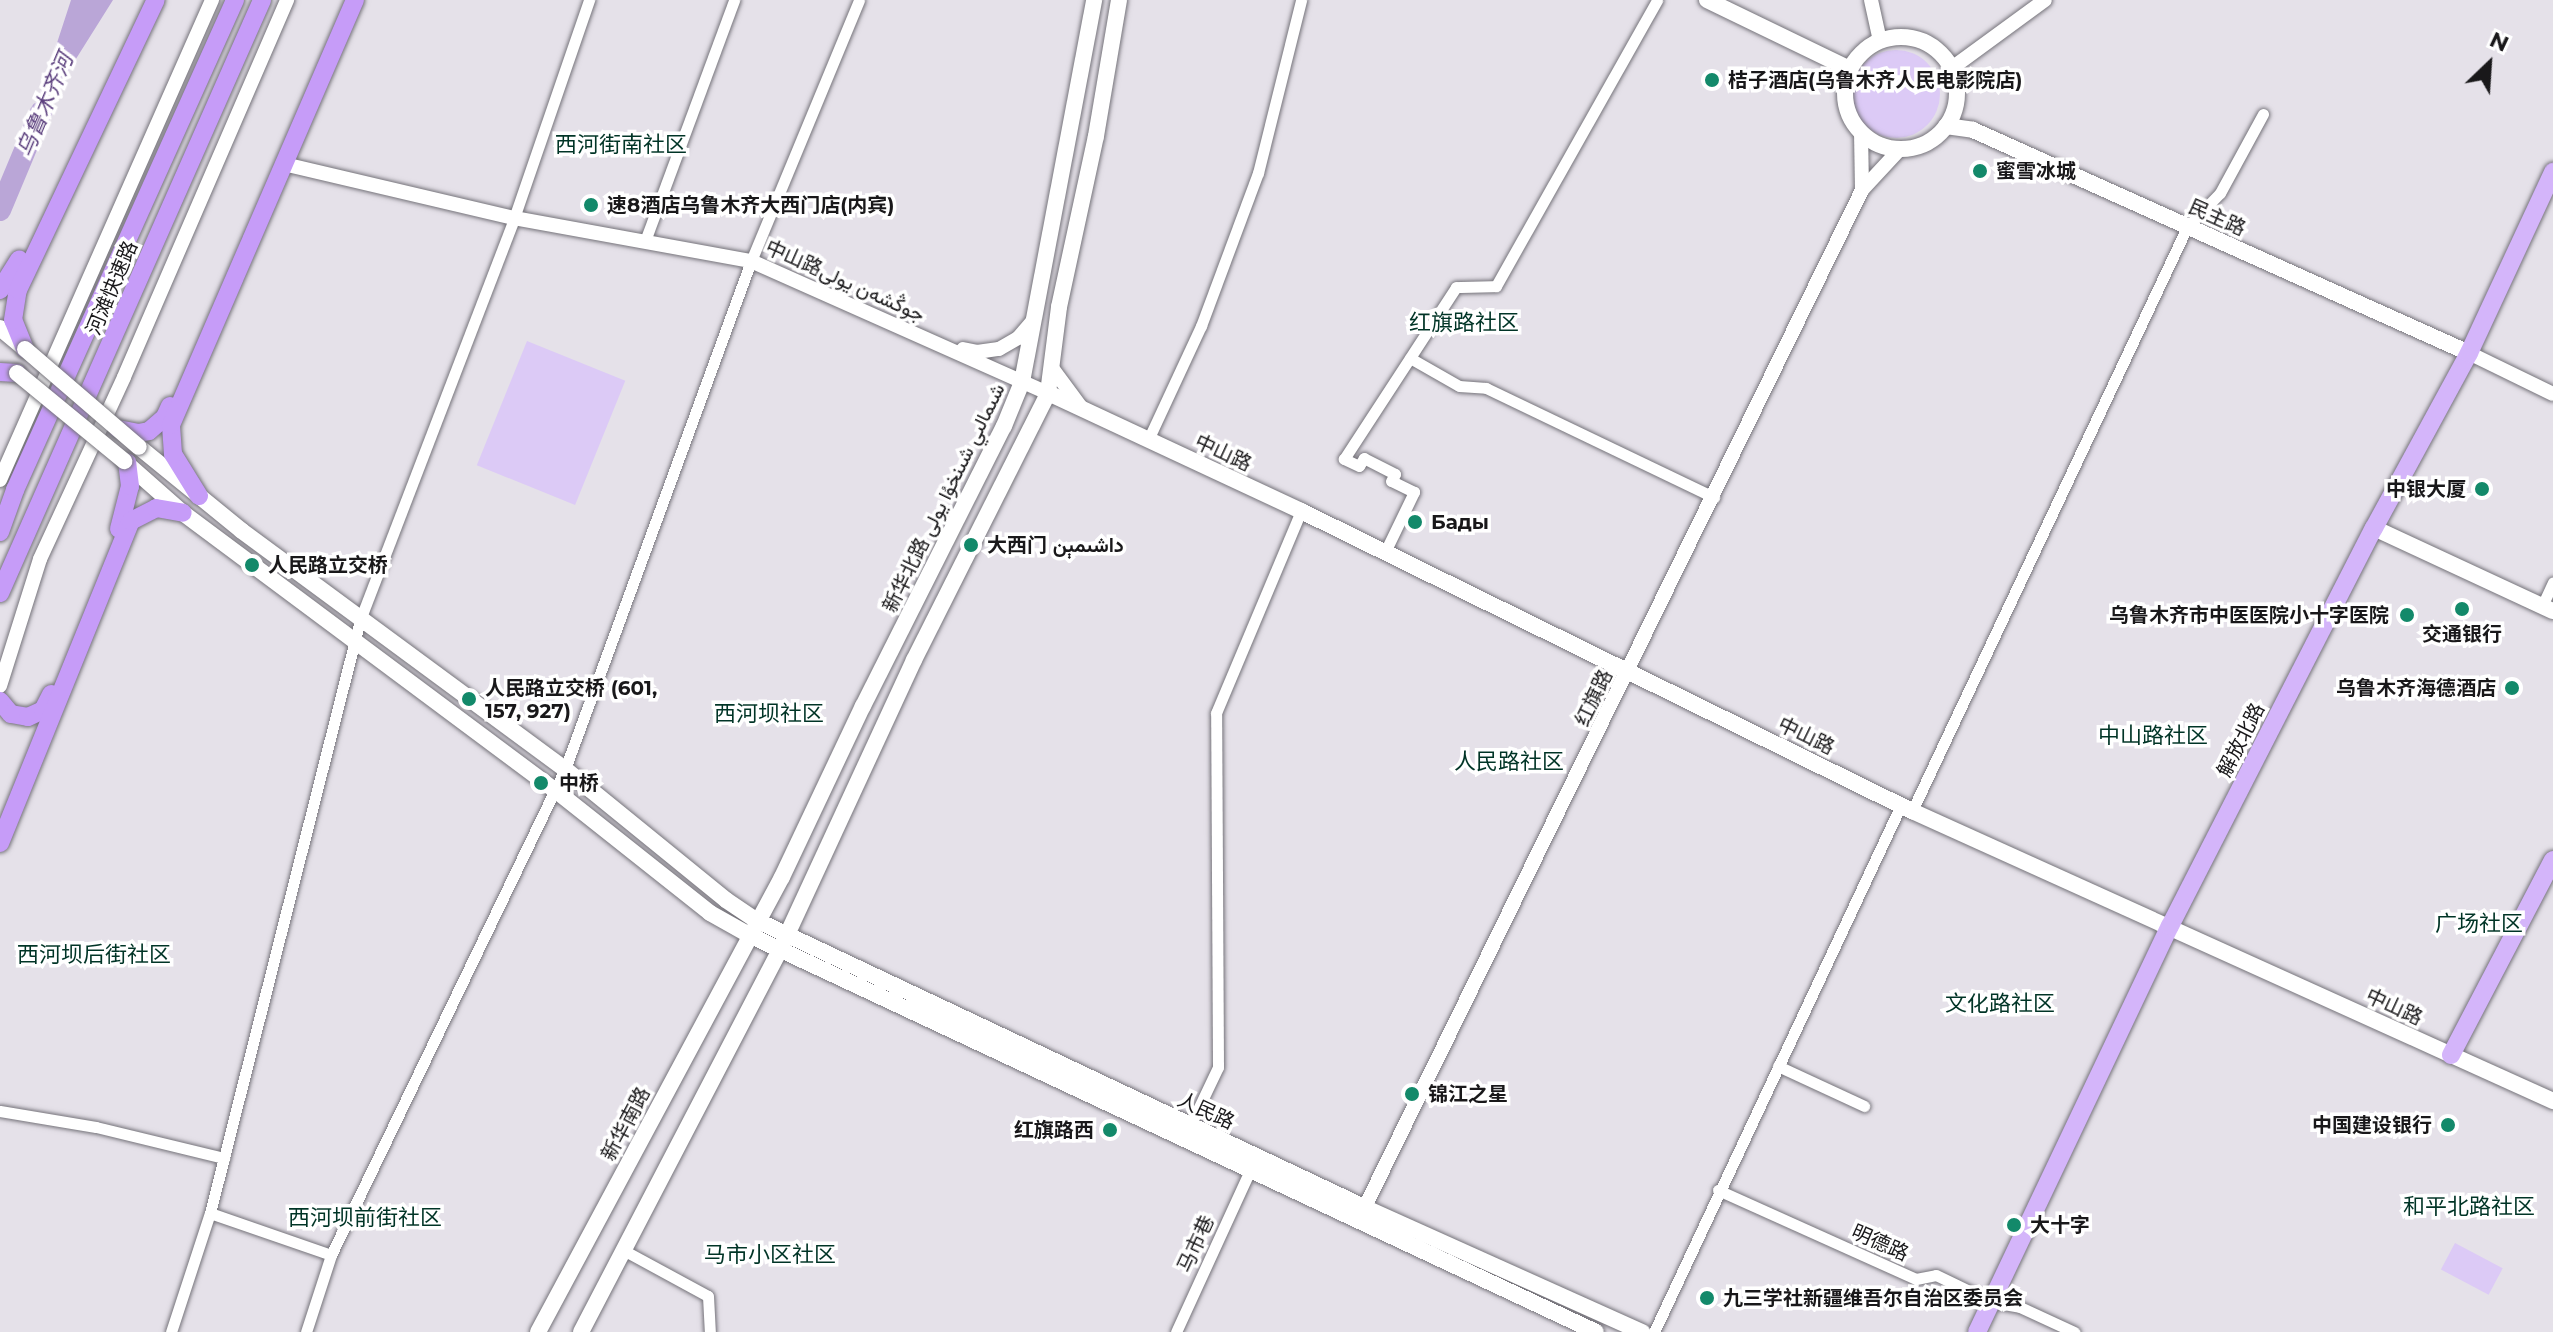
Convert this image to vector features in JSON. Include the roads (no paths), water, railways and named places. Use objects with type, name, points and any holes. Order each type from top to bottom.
[{"type":"highway","points":[[0,290],[9,280],[143,0]]},
{"type":"highway","points":[[25,349],[13,320],[18,290],[156,0]]},
{"type":"highway","name":"河滩快速路","points":[[0,532],[21,475],[235,0]]},
{"type":"highway","name":"河滩快速路","points":[[0,593],[262,0]]},
{"type":"highway","points":[[118,429],[138,433],[158,425],[165,417],[347,0]]},
{"type":"highway","points":[[199,496],[173,454],[171,425],[355,0]]},
{"type":"highway","points":[[0,701],[19,717],[36,715],[48,703],[127,509],[130,486],[126,462]]},
{"type":"highway","points":[[0,843],[131,521],[156,508],[183,513]]},
{"type":"main road","name":"新华北路 شىمالىي شىنخۇا يولى","points":[[753,928],[782,877],[863,706],[1004,426],[1022,382],[1094,0]]},
{"type":"main road","points":[[581,1332],[784,943],[914,660],[1048,393],[1059,307],[1096,136],[1119,0]]},
{"type":"main road","points":[[1707,0],[1850,69]]},
{"type":"main road","points":[[1896,37],[1921,41],[1942,54],[1952,68],[1957,98],[1946,126],[1926,142],[1900,149],[1873,141],[1861,132],[1846,102],[1850,69],[1868,48],[1880,41],[1896,37]]},
{"type":"main road","name":"民主路","points":[[1946,126],[1973,130],[2469,353]]},
{"type":"main road","name":"解放北路","points":[[1977,1332],[2170,926],[2374,528],[2469,353],[2553,172]]},
{"type":"main road","points":[[0,328],[199,496],[360,620],[565,769],[726,900],[753,928]]},
{"type":"main road","points":[[0,359],[8,372],[126,462],[183,513],[555,790],[710,913],[753,928]]},
{"type":"main road","name":"中山路","points":[[1048,393],[1301,511],[1907,808],[2553,1101]]},
{"type":"main road","points":[[2374,528],[2548,608]]},
{"type":"main road","points":[[2451,1055],[2553,860]]},
{"type":"main road","name":"人民路","points":[[753,928],[1250,1170],[1642,1332]]},
{"type":"main road","name":"新华南路","points":[[538,1332],[753,928]]},
{"type":"main road","name":"人民路","points":[[784,943],[1190,1126],[1596,1332]]},
{"type":"street","points":[[0,480],[212,0]]},
{"type":"street","points":[[0,686],[40,559],[124,377],[287,0]]},
{"type":"street","points":[[171,1332],[210,1213],[360,620],[514,218],[589,0]]},
{"type":"street","points":[[645,241],[734,0]]},
{"type":"street","points":[[306,1332],[331,1255],[565,769],[751,261],[859,0]]},
{"type":"street","points":[[1148,440],[1201,326],[1258,173],[1301,0]]},
{"type":"street","points":[[1385,552],[1414,492],[1391,481],[1395,474],[1364,458],[1359,466],[1344,459],[1456,287],[1496,286],[1657,0]]},
{"type":"street","points":[[1871,0],[1880,41]]},
{"type":"street","points":[[1952,68],[2045,0]]},
{"type":"street","points":[[1654,1332],[1718,1190],[1907,808],[2187,227],[2220,193],[2263,114]]},
{"type":"street","points":[[1861,132],[1862,190]]},
{"type":"street","points":[[1862,190],[1900,149]]},
{"type":"street","name":"中山路جوڭشەن يولى","points":[[288,165],[514,218],[751,261],[1048,393]]},
{"type":"street","name":"红旗路","points":[[1362,1214],[1862,190]]},
{"type":"street","points":[[939,345],[977,352],[999,349],[1018,338],[1032,322]]},
{"type":"street","points":[[2469,353],[2553,394]]},
{"type":"street","points":[[1410,358],[1459,386],[1486,388],[1714,497]]},
{"type":"street","points":[[1052,368],[1080,406],[1099,417]]},
{"type":"street","points":[[1190,1126],[1218,1067],[1216,713],[1301,511]]},
{"type":"street","points":[[2548,608],[2553,582]]},
{"type":"street","points":[[1778,1066],[1864,1106]]},
{"type":"street","points":[[0,1111],[96,1127],[224,1158]]},
{"type":"street","name":"马市巷","points":[[1176,1332],[1250,1170]]},
{"type":"street","name":"明德路","points":[[1718,1190],[1916,1279],[1936,1275],[1992,1302],[2020,1307],[2074,1332]]},
{"type":"street","points":[[210,1213],[331,1255]]},
{"type":"street","points":[[625,1251],[708,1296],[710,1332]]},
{"type":"water","points":[[71,0],[113,0],[52,97],[35,143],[26,138]]},
{"type":"waterway","name":"乌鲁木齐河","points":[[0,210],[41,112]]},
{"type":"place","name":"桔子酒店(乌鲁木齐人民电影院店)","points":[[1712,80]]},
{"type":"place","name":"蜜雪冰城","points":[[1980,171]]},
{"type":"place","name":"速8酒店乌鲁木齐大西门店(内宾)","points":[[591,205]]},
{"type":"place","name":"中银大厦","points":[[2482,489]]},
{"type":"place","name":"Бады","points":[[1415,522]]},
{"type":"place","name":"大西门 داشىمېن","points":[[971,545]]},
{"type":"place","name":"人民路立交桥","points":[[252,565]]},
{"type":"place","name":"交通银行","points":[[2462,609]]},
{"type":"place","name":"乌鲁木齐市中医医院小十字医院","points":[[2407,615]]},
{"type":"place","name":"乌鲁木齐海德酒店","points":[[2512,688]]},
{"type":"place","name":"人民路立交桥 (601, 157, 927)","points":[[469,699]]},
{"type":"place","name":"中桥","points":[[541,783]]},
{"type":"place","name":"锦江之星","points":[[1412,1094]]},
{"type":"place","name":"中国建设银行","points":[[2448,1125]]},
{"type":"place","name":"红旗路西","points":[[1110,1130]]},
{"type":"place","name":"大十字","points":[[2014,1225]]},
{"type":"place","name":"九三学社新疆维吾尔自治区委员会","points":[[1707,1298]]},
{"type":"district","name":"西河街南社区","points":[[621,145]]},
{"type":"district","name":"红旗路社区","points":[[1464,323]]},
{"type":"district","name":"西河坝社区","points":[[769,714]]},
{"type":"district","name":"中山路社区","points":[[2153,736]]},
{"type":"district","name":"人民路社区","points":[[1509,762]]},
{"type":"district","name":"广场社区","points":[[2479,924]]},
{"type":"district","name":"西河坝后街社区","points":[[94,955]]},
{"type":"district","name":"文化路社区","points":[[2000,1004]]},
{"type":"district","name":"和平北路社区","points":[[2469,1207]]},
{"type":"district","name":"西河坝前街社区","points":[[365,1218]]},
{"type":"district","name":"马市小区社区","points":[[770,1255]]}]
